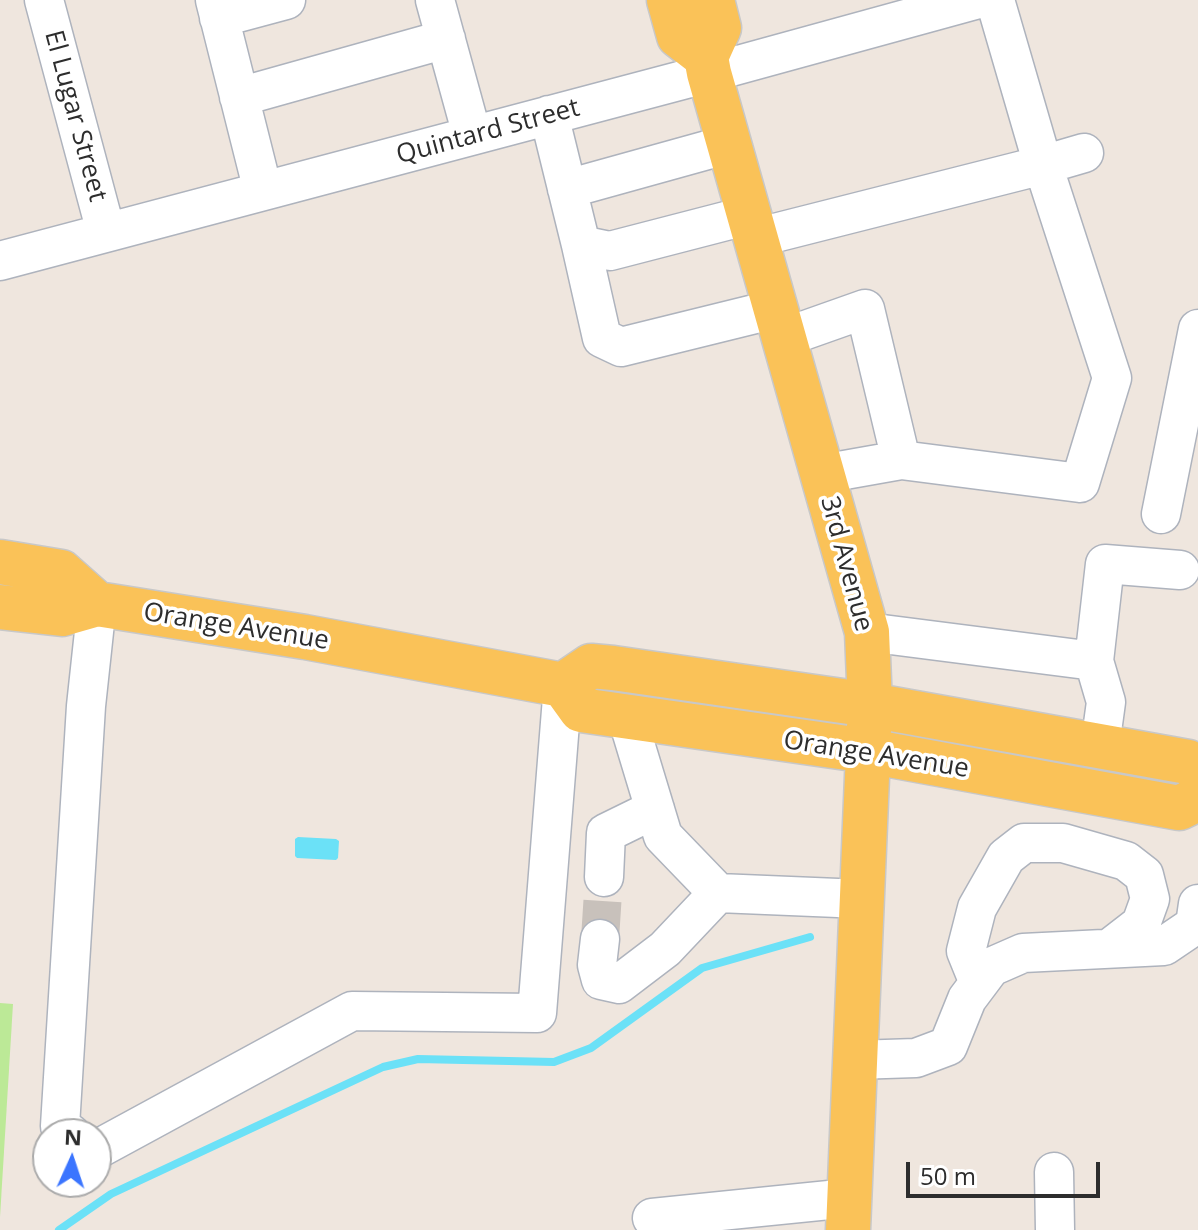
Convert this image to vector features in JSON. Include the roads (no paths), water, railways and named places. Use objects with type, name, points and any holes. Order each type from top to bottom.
[{"type":"main road","points":[[669,0],[679,36],[708,65],[719,28],[712,0]]},
{"type":"main road","name":"3rd Avenue","points":[[708,65],[867,632],[870,705],[848,1214]]},
{"type":"main road","points":[[0,562],[61,572],[97,604]]},
{"type":"main road","name":"Orange Avenue","points":[[0,607],[62,614],[97,604],[305,637],[563,685],[581,710],[868,751],[1179,808],[1198,799]]},
{"type":"main road","name":"Orange Avenue","points":[[563,685],[591,666],[870,705],[1188,762],[1198,770]]},
{"type":"street","name":"El Lugar Street","points":[[44,0],[106,232]]},
{"type":"street","points":[[263,191],[217,9],[286,0]]},
{"type":"street","points":[[435,0],[472,135]]},
{"type":"street","name":"Quintard Street","points":[[0,261],[549,115],[708,65],[930,6],[975,0]]},
{"type":"street","points":[[822,474],[901,460],[1080,483],[1112,378],[1043,165],[995,0]]},
{"type":"street","points":[[239,97],[446,39]]},
{"type":"street","points":[[549,115],[602,338],[621,347],[865,309],[901,460]]},
{"type":"street","points":[[567,189],[729,144]]},
{"type":"street","points":[[581,245],[610,251],[752,226],[1043,165],[1084,153]]},
{"type":"street","points":[[1161,514],[1198,329]]},
{"type":"street","points":[[1100,746],[1106,702],[1094,661],[1105,564],[1180,570]]},
{"type":"street","points":[[60,1118],[86,706],[97,604]]},
{"type":"street","points":[[867,632],[1094,661]]},
{"type":"street","points":[[112,1141],[352,1011],[537,1013],[563,685]]},
{"type":"street","points":[[627,717],[663,836],[718,893],[862,899]]},
{"type":"street","points":[[604,877],[606,833],[655,809]]},
{"type":"street","points":[[979,983],[966,951],[977,908],[1006,857],[1024,843],[1063,843],[1126,861],[1144,875],[1150,899],[1141,924],[1110,948]]},
{"type":"street","points":[[600,939],[597,965],[601,980],[619,984],[665,949],[718,893]]},
{"type":"street","points":[[855,1060],[916,1058],[948,1046],[967,999],[991,967],[1023,953],[1164,946],[1195,925],[1198,904]]},
{"type":"street","points":[[1054,1172],[1055,1230]]},
{"type":"street","points":[[652,1218],[848,1214]]},
{"type":"water","points":[[295,839],[336,839],[339,841],[338,858],[297,858]]},
{"type":"waterway","points":[[59,1230],[111,1194],[383,1067],[418,1059],[554,1062],[591,1048],[702,968],[810,937]]},
{"type":"tunnel","points":[[600,939],[604,877]]}]
